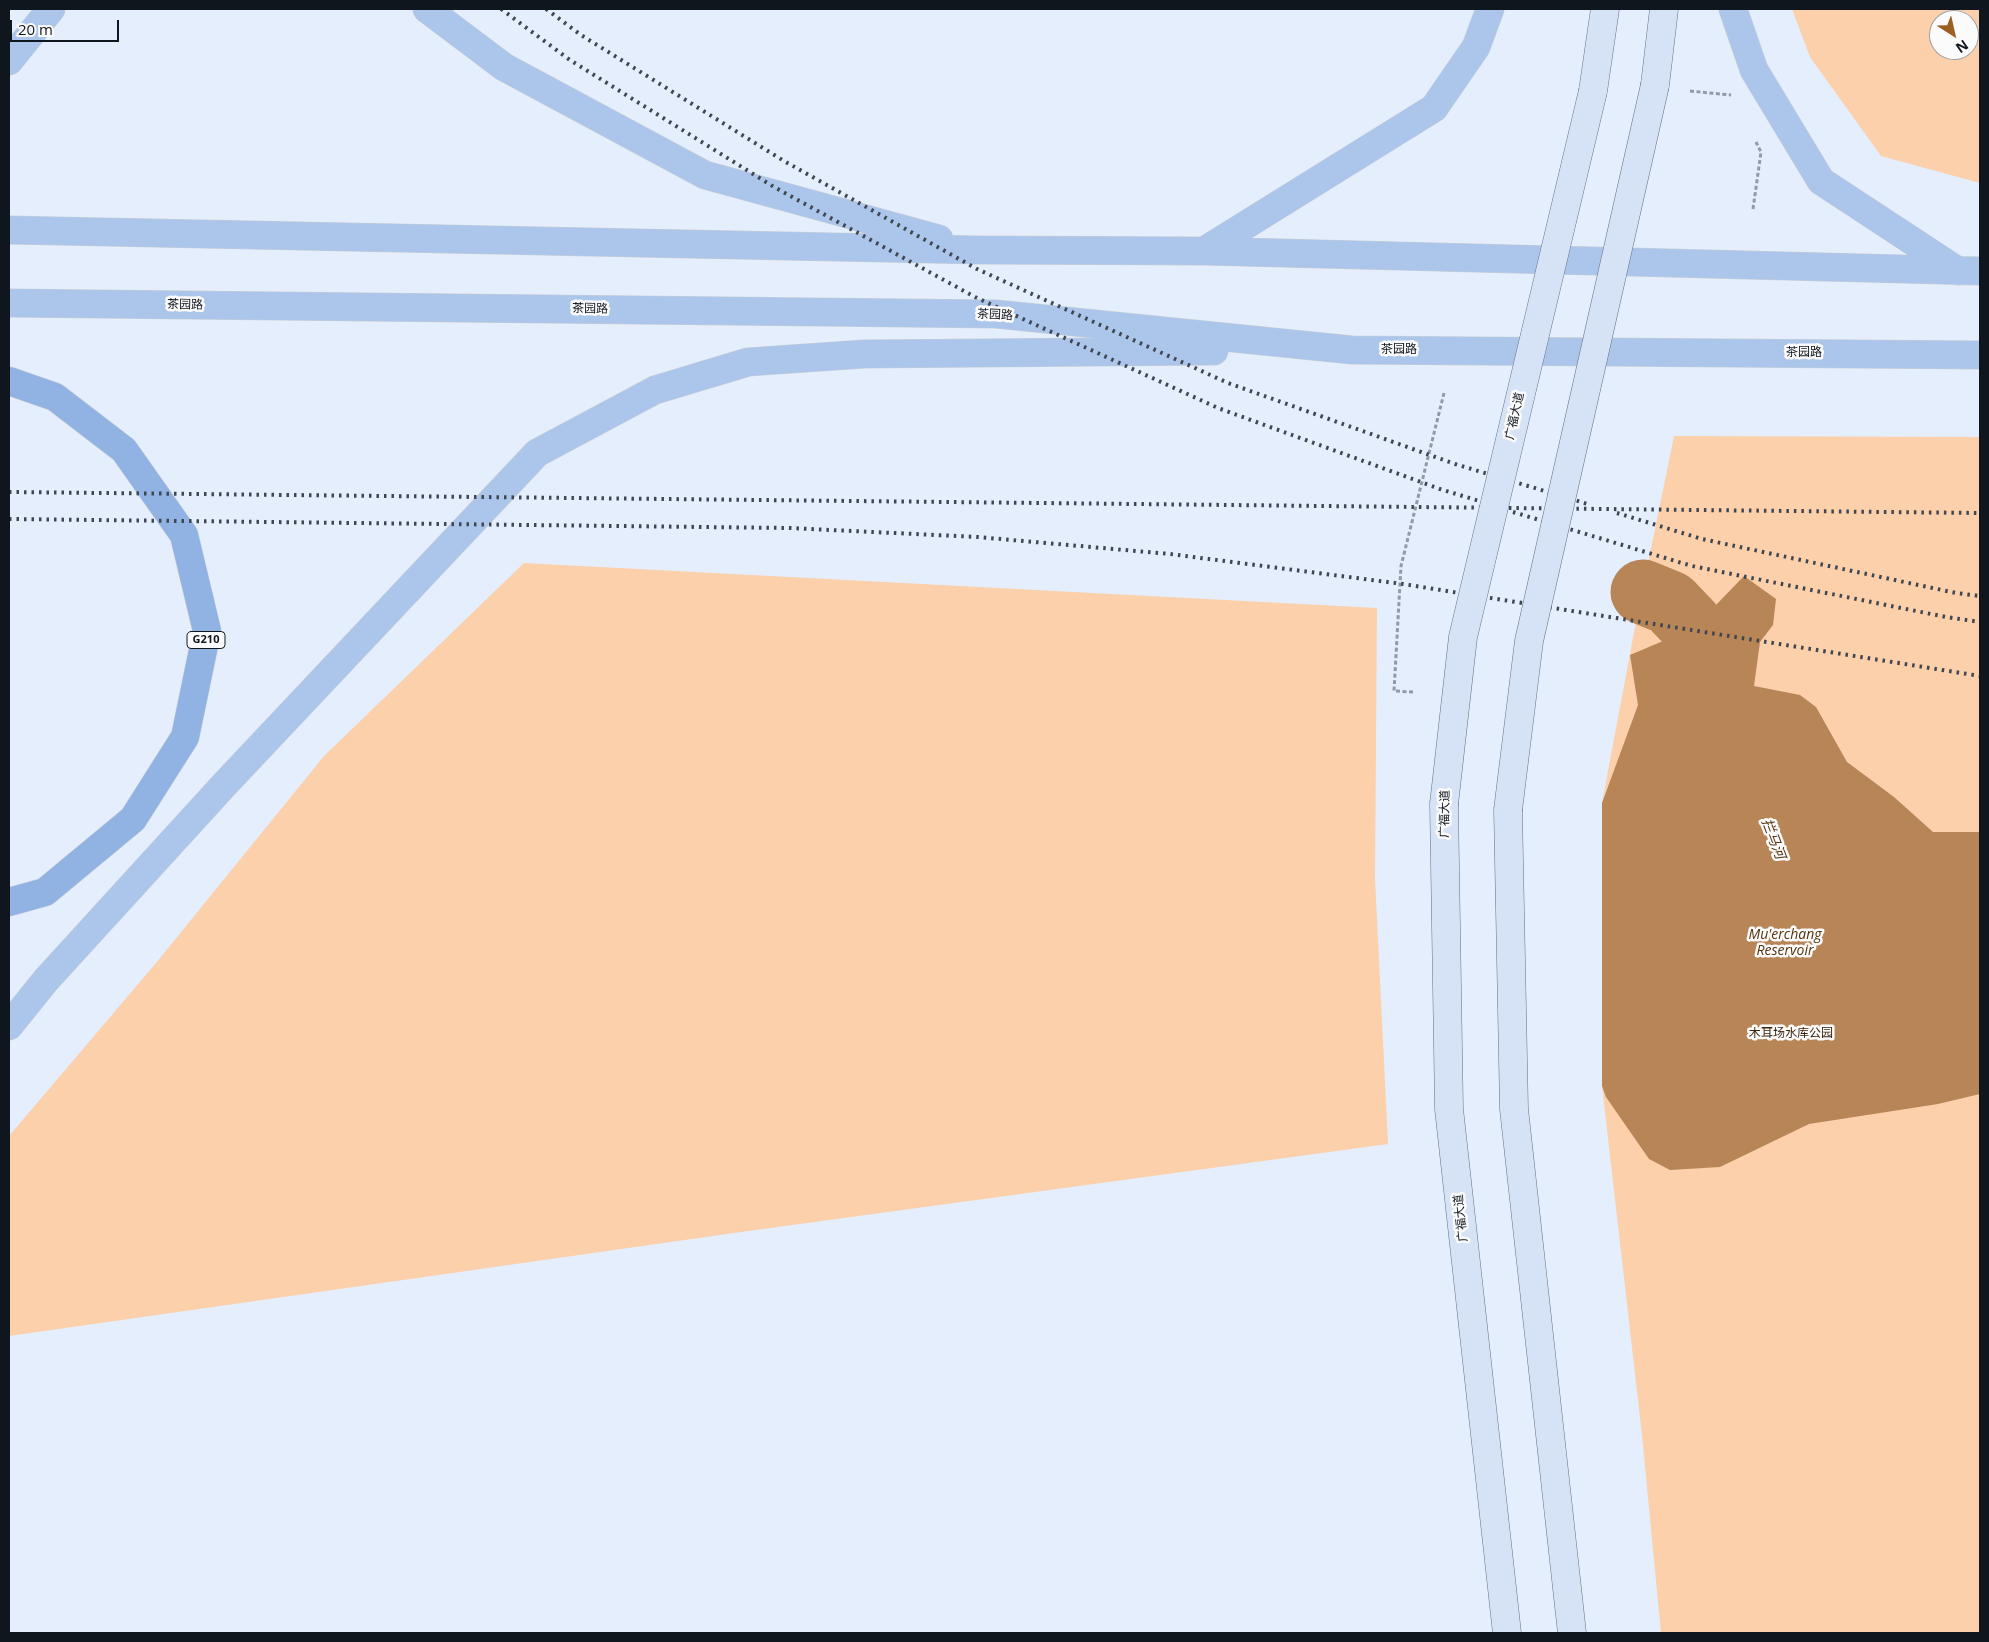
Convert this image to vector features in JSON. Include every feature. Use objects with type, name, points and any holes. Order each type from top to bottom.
[{"type":"highway","name":"G210","points":[[9,381],[55,397],[124,450],[184,535],[207,632],[185,737],[133,819],[45,892],[9,902]]},
{"type":"main road","points":[[9,61],[51,9]]},
{"type":"main road","points":[[426,9],[504,66],[705,175],[979,250]]},
{"type":"main road","points":[[1204,251],[1434,108],[1476,47],[1490,9]]},
{"type":"main road","name":"广福大道","points":[[1507,1633],[1449,1109],[1444,804],[1462,636],[1593,91],[1605,9]]},
{"type":"main road","points":[[1572,1633],[1514,1109],[1508,810],[1530,641],[1655,85],[1664,9]]},
{"type":"main road","points":[[1733,9],[1754,70],[1821,181],[1969,271]]},
{"type":"main road","points":[[9,230],[979,250],[1204,251],[1969,271]]},
{"type":"main road","name":"茶园路","points":[[9,303],[996,314],[1352,350],[1980,355]]},
{"type":"main road","points":[[9,1026],[46,980],[224,785],[538,453],[655,390],[748,362],[864,354],[1352,350]]},
{"type":"path","points":[[1690,91],[1732,95]]},
{"type":"path","points":[[1753,136],[1762,152],[1753,209]]},
{"type":"path","points":[[1414,692],[1394,691],[1401,566],[1444,393]]},
{"type":"green space","points":[[1792,9],[1980,9],[1980,183],[1881,156],[1810,57]]},
{"type":"green space","name":"木耳场水库公园","points":[[1674,436],[1980,437],[1980,1633],[1661,1633],[1642,1435],[1602,1086],[1602,803],[1635,627]]},
{"type":"green space","points":[[524,563],[1377,608],[1375,878],[1388,1144],[741,1232],[9,1336],[9,1136],[156,963],[324,756]]},
{"type":"water","name":"Mu'erchang Reservoir","points":[[1744,576],[1776,599],[1773,625],[1760,642],[1754,686],[1800,695],[1816,707],[1847,762],[1894,797],[1933,832],[1980,832],[1980,1094],[1938,1104],[1809,1124],[1720,1167],[1670,1170],[1649,1159],[1606,1097],[1602,1086],[1602,803],[1638,705],[1630,655],[1663,641],[1691,625],[1716,605]]},
{"type":"waterway","name":"拦马河","points":[[1643,592],[1670,603],[1691,625],[1723,709]]},
{"type":"railway","points":[[501,9],[570,60],[774,187],[975,297],[1218,408],[1440,489],[1489,504]]},
{"type":"railway","points":[[546,9],[581,35],[784,161],[977,269],[1228,383],[1455,464],[1591,505]]},
{"type":"railway","points":[[9,492],[1980,513]]},
{"type":"railway","points":[[1513,512],[1692,566],[1946,617],[1980,622]]},
{"type":"railway","points":[[1617,513],[1702,539],[1956,593],[1980,596]]},
{"type":"railway","points":[[9,519],[789,528],[978,537],[1170,554],[1403,584],[1980,676]]}]
